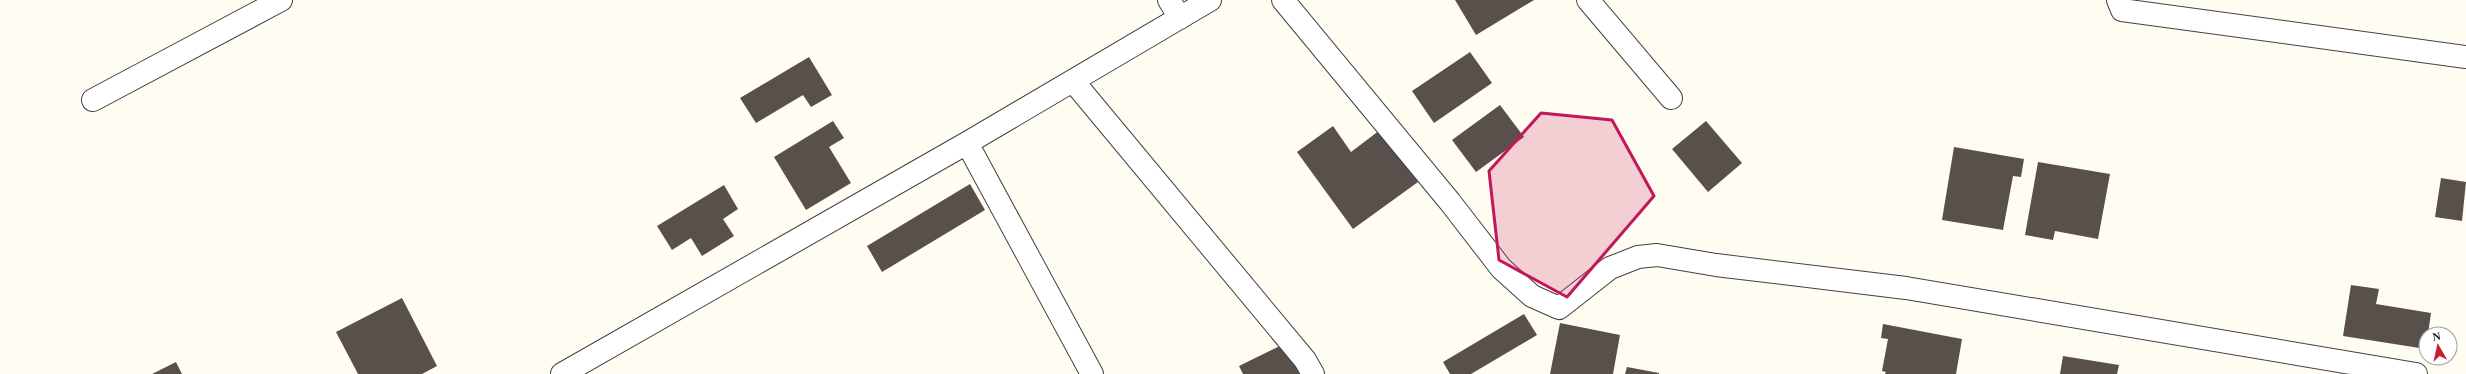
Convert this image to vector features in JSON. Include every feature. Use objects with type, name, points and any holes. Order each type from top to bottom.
[{"type":"street","points":[[93,100],[281,0]]},
{"type":"street","points":[[562,374],[968,143],[1073,81],[1174,9],[1210,0]]},
{"type":"street","points":[[1283,0],[1450,202],[1501,268],[1532,296],[1559,308],[1610,268],[1638,257],[1657,256],[1716,265],[1906,288],[2416,374]]},
{"type":"street","points":[[1588,0],[1672,98]]},
{"type":"street","points":[[2118,0],[2122,10],[2466,58]]},
{"type":"street","points":[[1073,81],[1305,360],[1313,374]]},
{"type":"street","points":[[968,143],[1092,374]]},
{"type":"highlighted area","points":[[1541,113],[1612,120],[1654,196],[1567,297],[1499,260],[1489,171]]},
{"type":"building","points":[[1455,0],[1534,0],[1476,35]]},
{"type":"building","points":[[1470,52],[1492,83],[1434,123],[1412,91]]},
{"type":"building","points":[[809,57],[832,95],[811,107],[803,95],[756,123],[740,98]]},
{"type":"building","points":[[1500,105],[1524,137],[1476,172],[1452,140]]},
{"type":"building","points":[[833,121],[844,138],[829,147],[851,183],[806,210],[774,157]]},
{"type":"building","points":[[1706,121],[1742,163],[1708,192],[1672,149]]},
{"type":"building","points":[[1333,126],[1351,152],[1380,130],[1418,182],[1353,229],[1297,152]]},
{"type":"building","points":[[1954,147],[2024,159],[2021,177],[2013,176],[2003,230],[1942,220]]},
{"type":"building","points":[[2038,162],[2110,174],[2098,239],[2055,231],[2053,240],[2025,235]]},
{"type":"building","points":[[2441,178],[2466,182],[2462,221],[2435,217]]},
{"type":"building","points":[[970,184],[985,210],[882,272],[867,246]]},
{"type":"building","points":[[724,185],[738,209],[723,219],[734,236],[702,256],[691,238],[672,250],[657,226]]},
{"type":"building","points":[[2351,285],[2379,289],[2376,304],[2431,313],[2429,326],[2418,326],[2418,348],[2343,336]]},
{"type":"building","points":[[402,298],[437,366],[422,374],[358,374],[336,332]]},
{"type":"building","points":[[1524,314],[1537,335],[1471,374],[1450,374],[1443,362]]},
{"type":"building","points":[[1560,323],[1620,335],[1613,374],[1550,374]]},
{"type":"building","points":[[1883,324],[1962,339],[1956,374],[1885,374],[1886,372],[1882,371],[1888,339],[1881,338]]},
{"type":"building","points":[[1288,342],[1303,374],[1243,374],[1239,366]]},
{"type":"building","points":[[2063,356],[2119,365],[2117,374],[2060,374]]},
{"type":"building","points":[[176,362],[182,374],[152,374]]},
{"type":"building","points":[[1627,367],[1659,373],[1659,374],[1625,374]]}]
